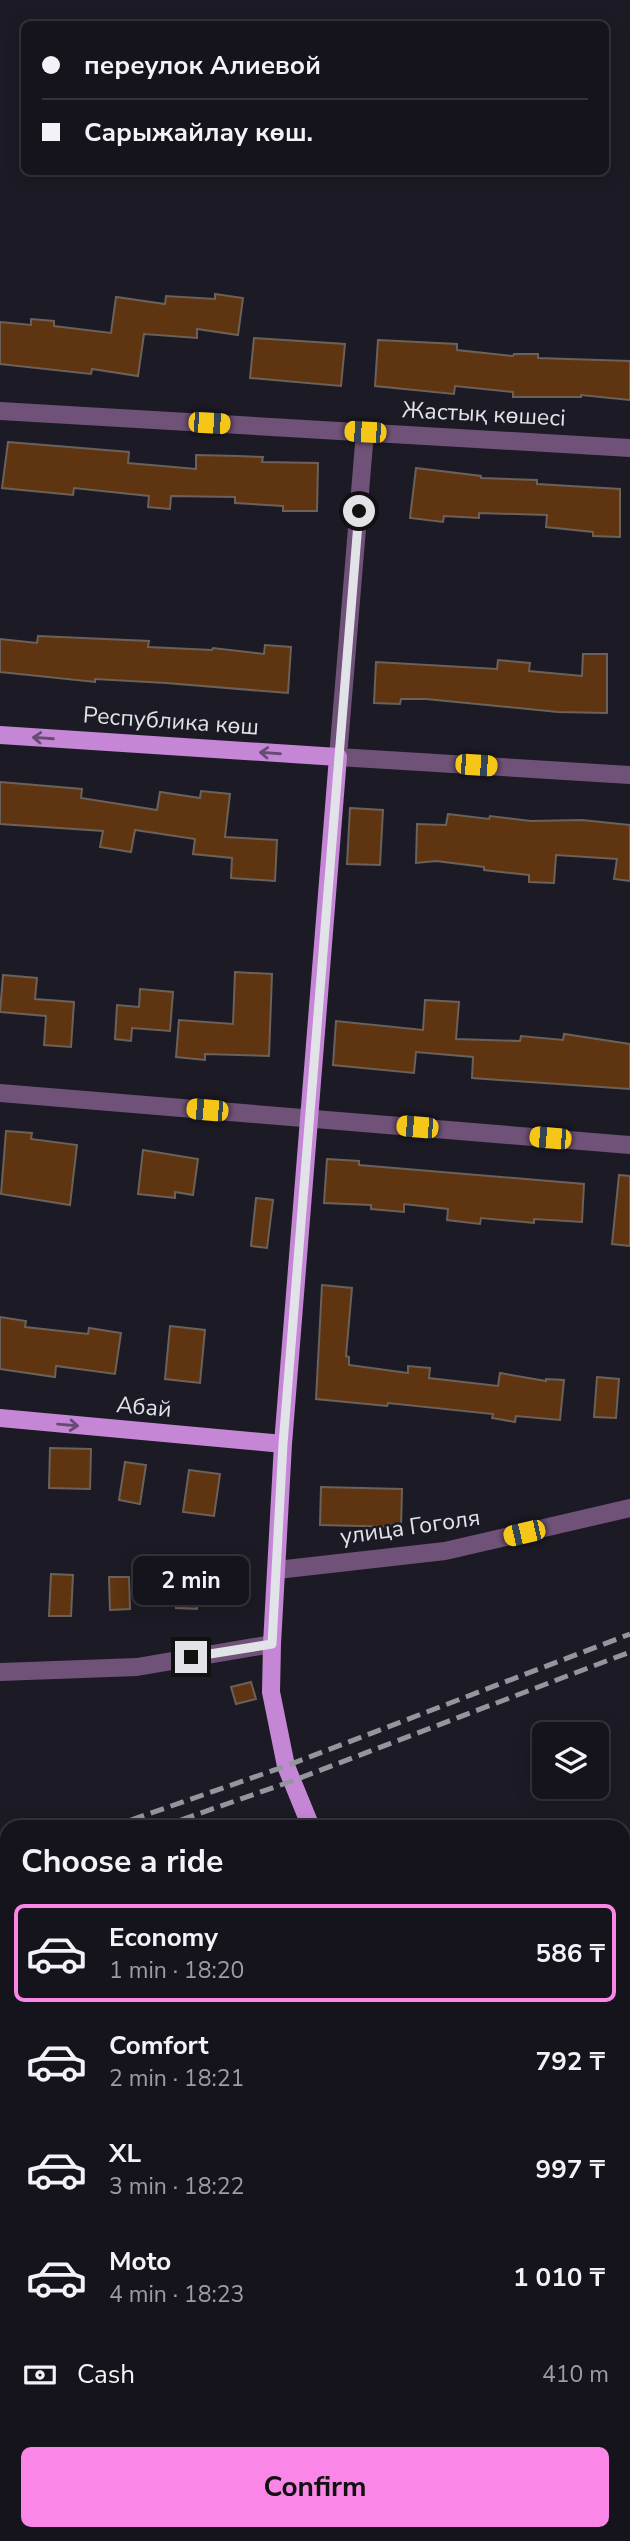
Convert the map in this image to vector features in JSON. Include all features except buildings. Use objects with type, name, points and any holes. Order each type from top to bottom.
[{"type":"main road","name":"Республика көш","points":[[0,735],[338,757]]},
{"type":"main road","points":[[308,1820],[286,1766],[271,1692],[272,1644],[283,1444],[338,757]]},
{"type":"main road","name":"Абай","points":[[0,1418],[283,1444]]},
{"type":"street","name":"Жастық көшесі","points":[[0,411],[630,448]]},
{"type":"street","points":[[365,432],[338,757],[630,775]]},
{"type":"street","points":[[0,1093],[630,1145]]},
{"type":"street","name":"улица Гоголя","points":[[277,1570],[445,1551],[630,1508]]},
{"type":"street","points":[[0,1672],[137,1667],[272,1644]]},
{"type":"railway","points":[[131,1820],[286,1766],[630,1634]]},
{"type":"railway","points":[[181,1820],[292,1781],[630,1652]]},
{"type":"route","points":[[191,1657],[272,1644],[283,1444],[359,511]]}]
